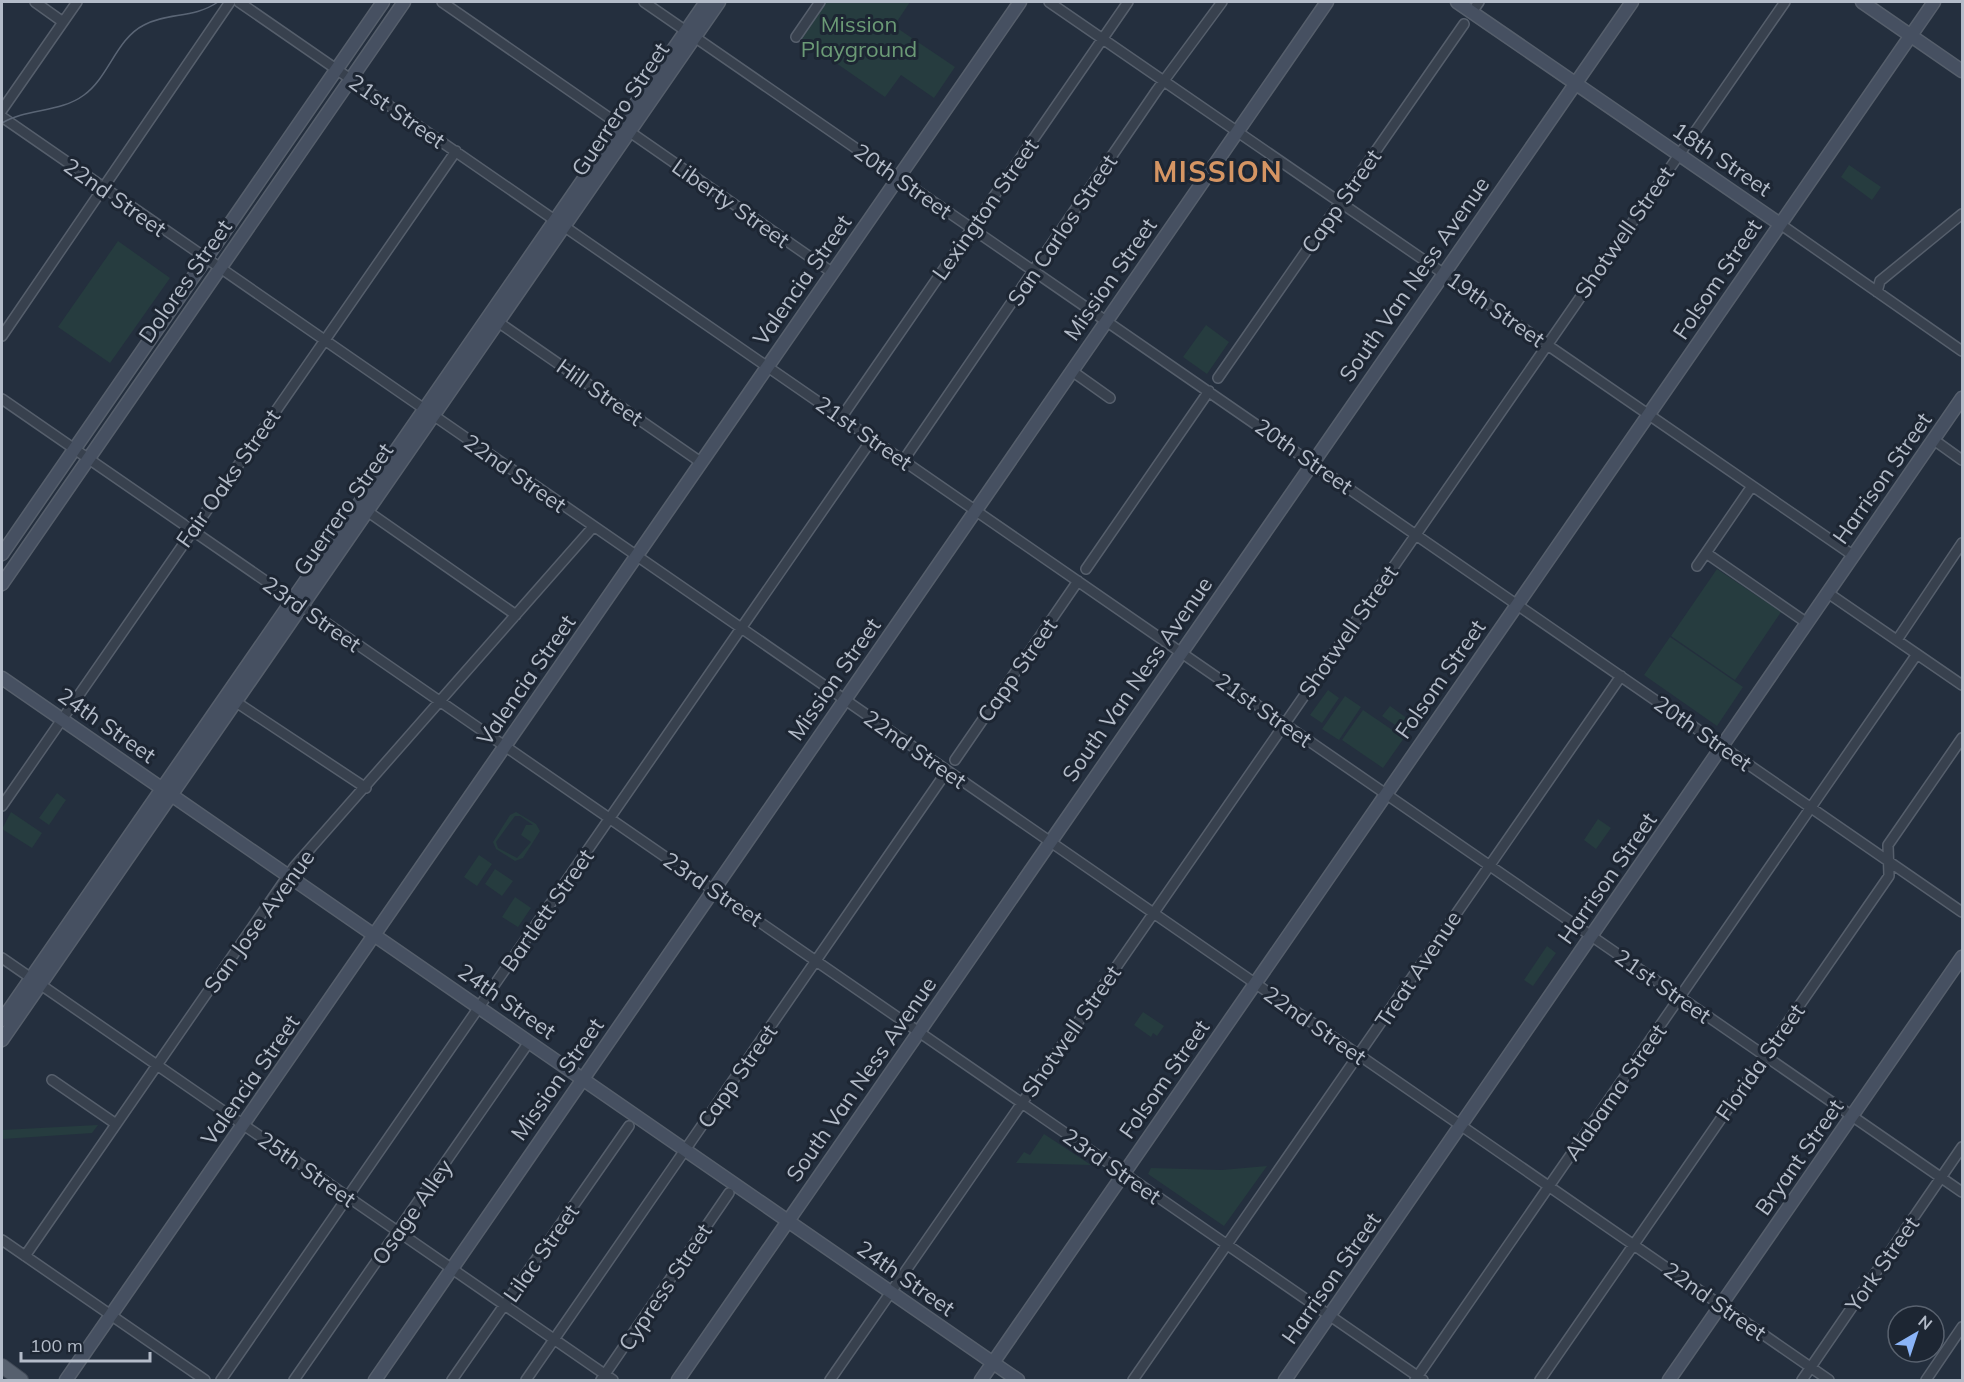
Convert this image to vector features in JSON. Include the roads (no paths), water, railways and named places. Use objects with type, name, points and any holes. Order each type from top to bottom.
[{"type":"main road","points":[[2,1366],[21,1380]]},
{"type":"street","points":[[35,2],[63,22]]},
{"type":"street","points":[[2,110],[77,2]]},
{"type":"street","points":[[2,336],[230,2]]},
{"type":"street","name":"21st Street","points":[[239,2],[1962,1192]]},
{"type":"street","name":"Dolores Street","points":[[2,554],[383,2]]},
{"type":"street","name":"Dolores Street","points":[[2,584],[404,2]]},
{"type":"street","name":"Liberty Street","points":[[442,2],[833,273]]},
{"type":"street","name":"20th Street","points":[[644,2],[1962,912]]},
{"type":"street","name":"Guerrero Street","points":[[2,1040],[35,981],[626,129],[690,34],[706,2]]},
{"type":"street","name":"Guerrero Street","points":[[690,34],[719,2]]},
{"type":"street","points":[[796,37],[820,2]]},
{"type":"street","name":"Valencia Street","points":[[66,1380],[1020,2]]},
{"type":"street","name":"19th Street","points":[[1049,2],[1166,80],[1854,556]]},
{"type":"street","name":"Lexington Street","points":[[841,418],[1128,2]]},
{"type":"street","name":"San Carlos Street","points":[[903,460],[1222,2]]},
{"type":"street","name":"Mission Street","points":[[375,1380],[1328,2]]},
{"type":"street","name":"18th Street","points":[[1457,2],[1475,7],[1575,83],[1962,351]]},
{"type":"street","name":"South Van Ness Avenue","points":[[678,1380],[1632,2]]},
{"type":"street","name":"Shotwell Street","points":[[830,1380],[1785,2]]},
{"type":"street","points":[[1862,2],[1962,71]]},
{"type":"street","name":"Folsom Street","points":[[981,1380],[1934,2]]},
{"type":"street","name":"Capp Street","points":[[1218,378],[1464,24]]},
{"type":"street","name":"22nd Street","points":[[2,117],[428,414],[1829,1380]]},
{"type":"street","name":"Fair Oaks Street","points":[[2,806],[191,530],[456,151]]},
{"type":"street","points":[[271,164],[285,173]]},
{"type":"street","points":[[1877,292],[1880,281],[1962,214]]},
{"type":"street","name":"Guerrero Street","points":[[166,792],[236,702],[297,603],[367,511],[428,414],[498,321],[560,224]]},
{"type":"street","name":"Hill Street","points":[[498,321],[702,463]]},
{"type":"street","points":[[1072,371],[1110,398]]},
{"type":"street","points":[[1086,569],[1209,391]]},
{"type":"street","name":"Harrison Street","points":[[1285,1380],[1962,398]]},
{"type":"street","name":"23rd Street","points":[[2,399],[1419,1379]]},
{"type":"street","name":"Bartlett Street","points":[[221,1380],[872,439]]},
{"type":"street","points":[[1934,440],[1962,460]]},
{"type":"street","points":[[1697,566],[1752,486]]},
{"type":"street","points":[[367,511],[516,615]]},
{"type":"street","name":"San Jose Avenue","points":[[25,1256],[287,875],[366,788],[593,527]]},
{"type":"street","points":[[1897,640],[1962,543]]},
{"type":"street","points":[[1706,553],[1807,623]]},
{"type":"street","name":"Capp Street","points":[[955,760],[1078,581]]},
{"type":"street","points":[[1828,593],[1962,685]]},
{"type":"street","name":"Alabama Street","points":[[1419,1379],[1917,654]]},
{"type":"street","name":"Treat Avenue","points":[[1133,1380],[1621,676]]},
{"type":"street","name":"24th Street","points":[[2,678],[1017,1380]]},
{"type":"street","points":[[236,702],[366,788]]},
{"type":"street","name":"Florida Street","points":[[1540,1380],[1888,876],[1888,844],[1962,738]]},
{"type":"street","name":"Capp Street","points":[[526,1380],[947,771]]},
{"type":"street","name":"Bryant Street","points":[[1669,1380],[1962,957]]},
{"type":"street","name":"25th Street","points":[[2,958],[554,1340],[606,1379]]},
{"type":"street","name":"Guerrero Street","points":[[2,1020],[35,981]]},
{"type":"street","name":"Osage Alley","points":[[294,1380],[529,1042]]},
{"type":"street","points":[[51,1080],[116,1124]]},
{"type":"street","name":"Lilac Street","points":[[453,1380],[629,1126]]},
{"type":"street","name":"York Street","points":[[1802,1380],[1962,1147]]},
{"type":"street","name":"Cypress Street","points":[[606,1379],[729,1193]]},
{"type":"street","points":[[2,1240],[205,1380]]},
{"type":"street","points":[[1926,1380],[1962,1327]]},
{"type":"tram line","points":[[2,123],[12,118],[75,101],[93,87],[134,31],[153,21],[199,11],[218,2]]},
{"type":"district","name":"MISSION","points":[[1218,172]]},
{"type":"park label","name":"Mission Playground","points":[[859,36]]}]
